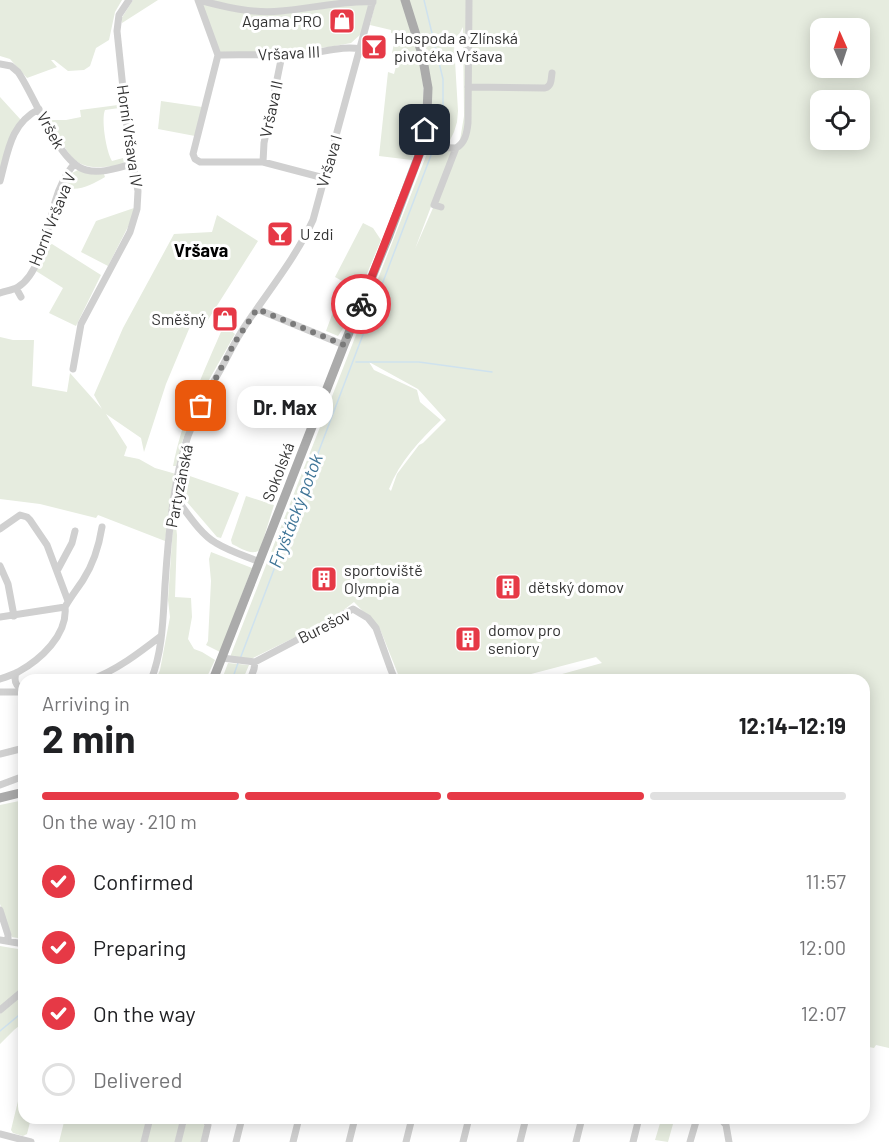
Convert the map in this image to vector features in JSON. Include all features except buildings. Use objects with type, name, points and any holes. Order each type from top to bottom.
[{"type":"main road","name":"Sokolská","points":[[217,674],[226,659],[260,562],[344,345],[427,147],[428,88],[422,54],[405,0]]},
{"type":"main road","points":[[0,798],[18,794]]},
{"type":"street","name":"Horní Vršava IV","points":[[73,369],[81,324],[134,223],[137,209],[138,191],[132,164],[117,31],[119,15],[129,0]]},
{"type":"street","points":[[198,0],[226,7],[266,12],[373,1]]},
{"type":"street","points":[[198,0],[218,55],[193,154],[195,159],[200,162],[262,162],[324,178]]},
{"type":"street","points":[[441,207],[434,205],[456,148],[463,142],[467,132],[469,0]]},
{"type":"street","name":"Vršava I","points":[[257,309],[290,261],[314,219],[373,1]]},
{"type":"street","name":"Vršava III","points":[[218,55],[281,56],[350,47],[360,49]]},
{"type":"street","name":"Vršava II","points":[[262,162],[281,56]]},
{"type":"street","name":"Vršek","points":[[0,64],[11,66],[18,72],[60,150],[74,164],[94,172],[132,164]]},
{"type":"street","points":[[468,87],[545,88],[550,84],[552,73]]},
{"type":"street","points":[[0,181],[13,136],[23,120],[39,109]]},
{"type":"street","points":[[427,147],[456,148]]},
{"type":"street","name":"Horní Vršava V","points":[[16,288],[23,283],[37,262],[63,181],[74,164]]},
{"type":"street","points":[[0,293],[16,288],[21,297]]},
{"type":"street","points":[[257,309],[344,345]]},
{"type":"street","name":"Partyzánská","points":[[153,674],[161,636],[168,547],[175,497],[188,438],[201,406],[235,342],[257,309]]},
{"type":"street","points":[[175,497],[212,541],[260,562]]},
{"type":"street","points":[[0,529],[20,515],[30,520],[47,545],[66,604],[65,621],[54,642],[28,666],[0,679]]},
{"type":"street","points":[[7,524],[13,531]]},
{"type":"street","points":[[0,617],[66,604],[93,562],[102,527]]},
{"type":"street","points":[[57,571],[72,543],[75,531]]},
{"type":"street","points":[[0,566],[8,584],[14,616]]},
{"type":"street","name":"Burešov","points":[[252,662],[353,609],[368,618],[376,628],[393,674]]},
{"type":"street","points":[[104,674],[130,660],[161,636]]},
{"type":"street","points":[[226,659],[252,662],[254,669],[252,674]]},
{"type":"street","points":[[16,673],[18,686]]},
{"type":"street","points":[[0,692],[18,691]]},
{"type":"street","points":[[0,754],[18,750]]},
{"type":"street","points":[[0,785],[18,778]]},
{"type":"street","points":[[0,910],[8,935],[4,941]]},
{"type":"street","points":[[0,1010],[18,995]]},
{"type":"street","points":[[144,1142],[148,1124]]},
{"type":"street","points":[[178,1142],[182,1124]]},
{"type":"street","points":[[204,1142],[208,1124]]},
{"type":"street","points":[[236,1142],[240,1124]]},
{"type":"street","points":[[293,1142],[298,1124]]},
{"type":"street","points":[[349,1142],[354,1124]]},
{"type":"street","points":[[406,1142],[410,1124]]},
{"type":"street","points":[[463,1142],[468,1124]]},
{"type":"street","points":[[520,1142],[524,1124]]},
{"type":"street","points":[[576,1142],[580,1124]]},
{"type":"street","points":[[633,1142],[638,1124]]},
{"type":"street","points":[[690,1142],[695,1124]]},
{"type":"street","points":[[725,1124],[729,1142]]},
{"type":"street","points":[[0,1134],[31,1142]]},
{"type":"shaded area","points":[[0,0],[122,0],[115,12],[109,40],[96,48],[90,66],[84,70],[68,71],[51,60],[57,67],[27,78],[10,59],[0,56]]},
{"type":"shaded area","points":[[133,0],[158,0],[122,23],[121,19]]},
{"type":"shaded area","points":[[199,0],[370,0],[361,34],[351,43],[268,54],[220,52]]},
{"type":"shaded area","points":[[376,0],[401,0],[420,63],[423,112],[412,160],[379,156],[388,72],[394,74],[399,55],[392,53],[396,34],[391,33],[391,30],[370,25]]},
{"type":"shaded area","points":[[409,0],[889,0],[889,1048],[876,1045],[874,1048],[870,1047],[870,674],[562,674],[602,663],[596,657],[531,674],[398,674],[380,629],[354,602],[332,619],[251,659],[230,657],[428,151],[452,151],[415,249],[457,153],[464,116],[463,27],[454,44],[457,122],[447,146],[431,145],[429,141],[432,113],[431,86]],"holes":[[[369,362],[418,389],[446,420],[419,445],[397,474],[391,491],[389,489],[393,479],[404,460],[441,420],[420,402],[417,390],[374,370]]]},
{"type":"shaded area","points":[[0,97],[21,120],[0,168]]},
{"type":"shaded area","points":[[161,101],[202,107],[195,136],[158,129]]},
{"type":"shaded area","points":[[118,105],[119,108],[105,110],[104,127],[112,161],[123,158],[124,164],[94,167],[76,161],[64,146],[50,120],[81,117],[80,110]]},
{"type":"shaded area","points":[[78,170],[91,174],[104,174],[105,177],[82,188],[67,188],[65,185],[70,174]]},
{"type":"shaded area","points":[[134,208],[132,219],[108,266],[81,252],[96,221]]},
{"type":"shaded area","points":[[217,215],[258,241],[206,323],[194,317],[166,384],[144,452],[141,438],[106,414],[127,447],[124,456],[139,459],[155,468],[176,474],[165,541],[98,515],[96,518],[40,504],[0,499],[0,337],[13,340],[34,340],[32,386],[67,392],[70,373],[102,409],[94,395],[123,328],[174,234],[212,232]]},
{"type":"shaded area","points":[[363,223],[373,228],[381,240],[346,324],[338,336],[326,331],[344,282],[335,277]]},
{"type":"shaded area","points":[[52,244],[101,275],[76,326],[49,313],[63,288],[36,271],[47,245]]},
{"type":"shaded area","points":[[224,325],[235,334],[201,394],[182,442],[176,466],[173,466],[188,412]]},
{"type":"shaded area","points":[[184,474],[239,493],[221,538],[217,537],[181,495]]},
{"type":"shaded area","points":[[246,496],[274,505],[260,550],[257,552],[242,549],[232,544],[231,540]]},
{"type":"shaded area","points":[[173,526],[176,526],[175,597],[191,598],[192,617],[188,639],[194,649],[215,660],[208,674],[158,674],[170,617],[168,600]]},
{"type":"shaded area","points":[[211,552],[252,568],[220,652],[206,645]]},
{"type":"shaded area","points":[[228,663],[249,665],[245,674],[224,674]]},
{"type":"shaded area","points":[[18,801],[18,938],[12,937],[0,904],[0,805]]},
{"type":"shaded area","points":[[0,946],[18,949],[18,992],[0,1008]]},
{"type":"shaded area","points":[[18,998],[18,1027],[0,1044],[0,1014]]},
{"type":"shaded area","points":[[18,1101],[18,1124],[30,1124],[27,1134],[23,1136],[11,1130]]},
{"type":"shaded area","points":[[64,1124],[180,1124],[175,1142],[59,1142]]},
{"type":"shaded area","points":[[186,1124],[205,1124],[202,1142],[180,1142]]},
{"type":"shaded area","points":[[660,1124],[673,1124],[668,1142],[655,1140]]},
{"type":"waterway","name":"Fryštácký potok","points":[[424,0],[443,79],[443,119],[435,146]]},
{"type":"waterway","name":"Fryštácký potok","points":[[240,659],[433,150]]},
{"type":"waterway","points":[[356,362],[419,362],[492,372]]},
{"type":"waterway","name":"Fryštácký potok","points":[[234,674],[238,663]]},
{"type":"waterway","name":"Fryštácký potok","points":[[0,1031],[18,1016]]},
{"type":"way so far","points":[[201,406],[235,342],[257,309],[344,345],[361,304]]},
{"type":"place","name":"Agama PRO","points":[[342,21]]},
{"type":"place","name":"Hospoda a Zlínská pivotéka Vršava","points":[[374,47]]},
{"type":"place","name":"U zdi","points":[[280,234]]},
{"type":"place","name":"Směšný","points":[[225,319]]},
{"type":"place","name":"Dr. Max","points":[[201,406]]},
{"type":"place","name":"sportoviště Olympia","points":[[324,579]]},
{"type":"place","name":"dětský domov","points":[[508,587]]},
{"type":"place","name":"domov pro seniory","points":[[468,639]]},
{"type":"district","name":"Vršava","points":[[201,251]]},
{"type":"route","points":[[361,304],[422,147],[425,130]]}]
